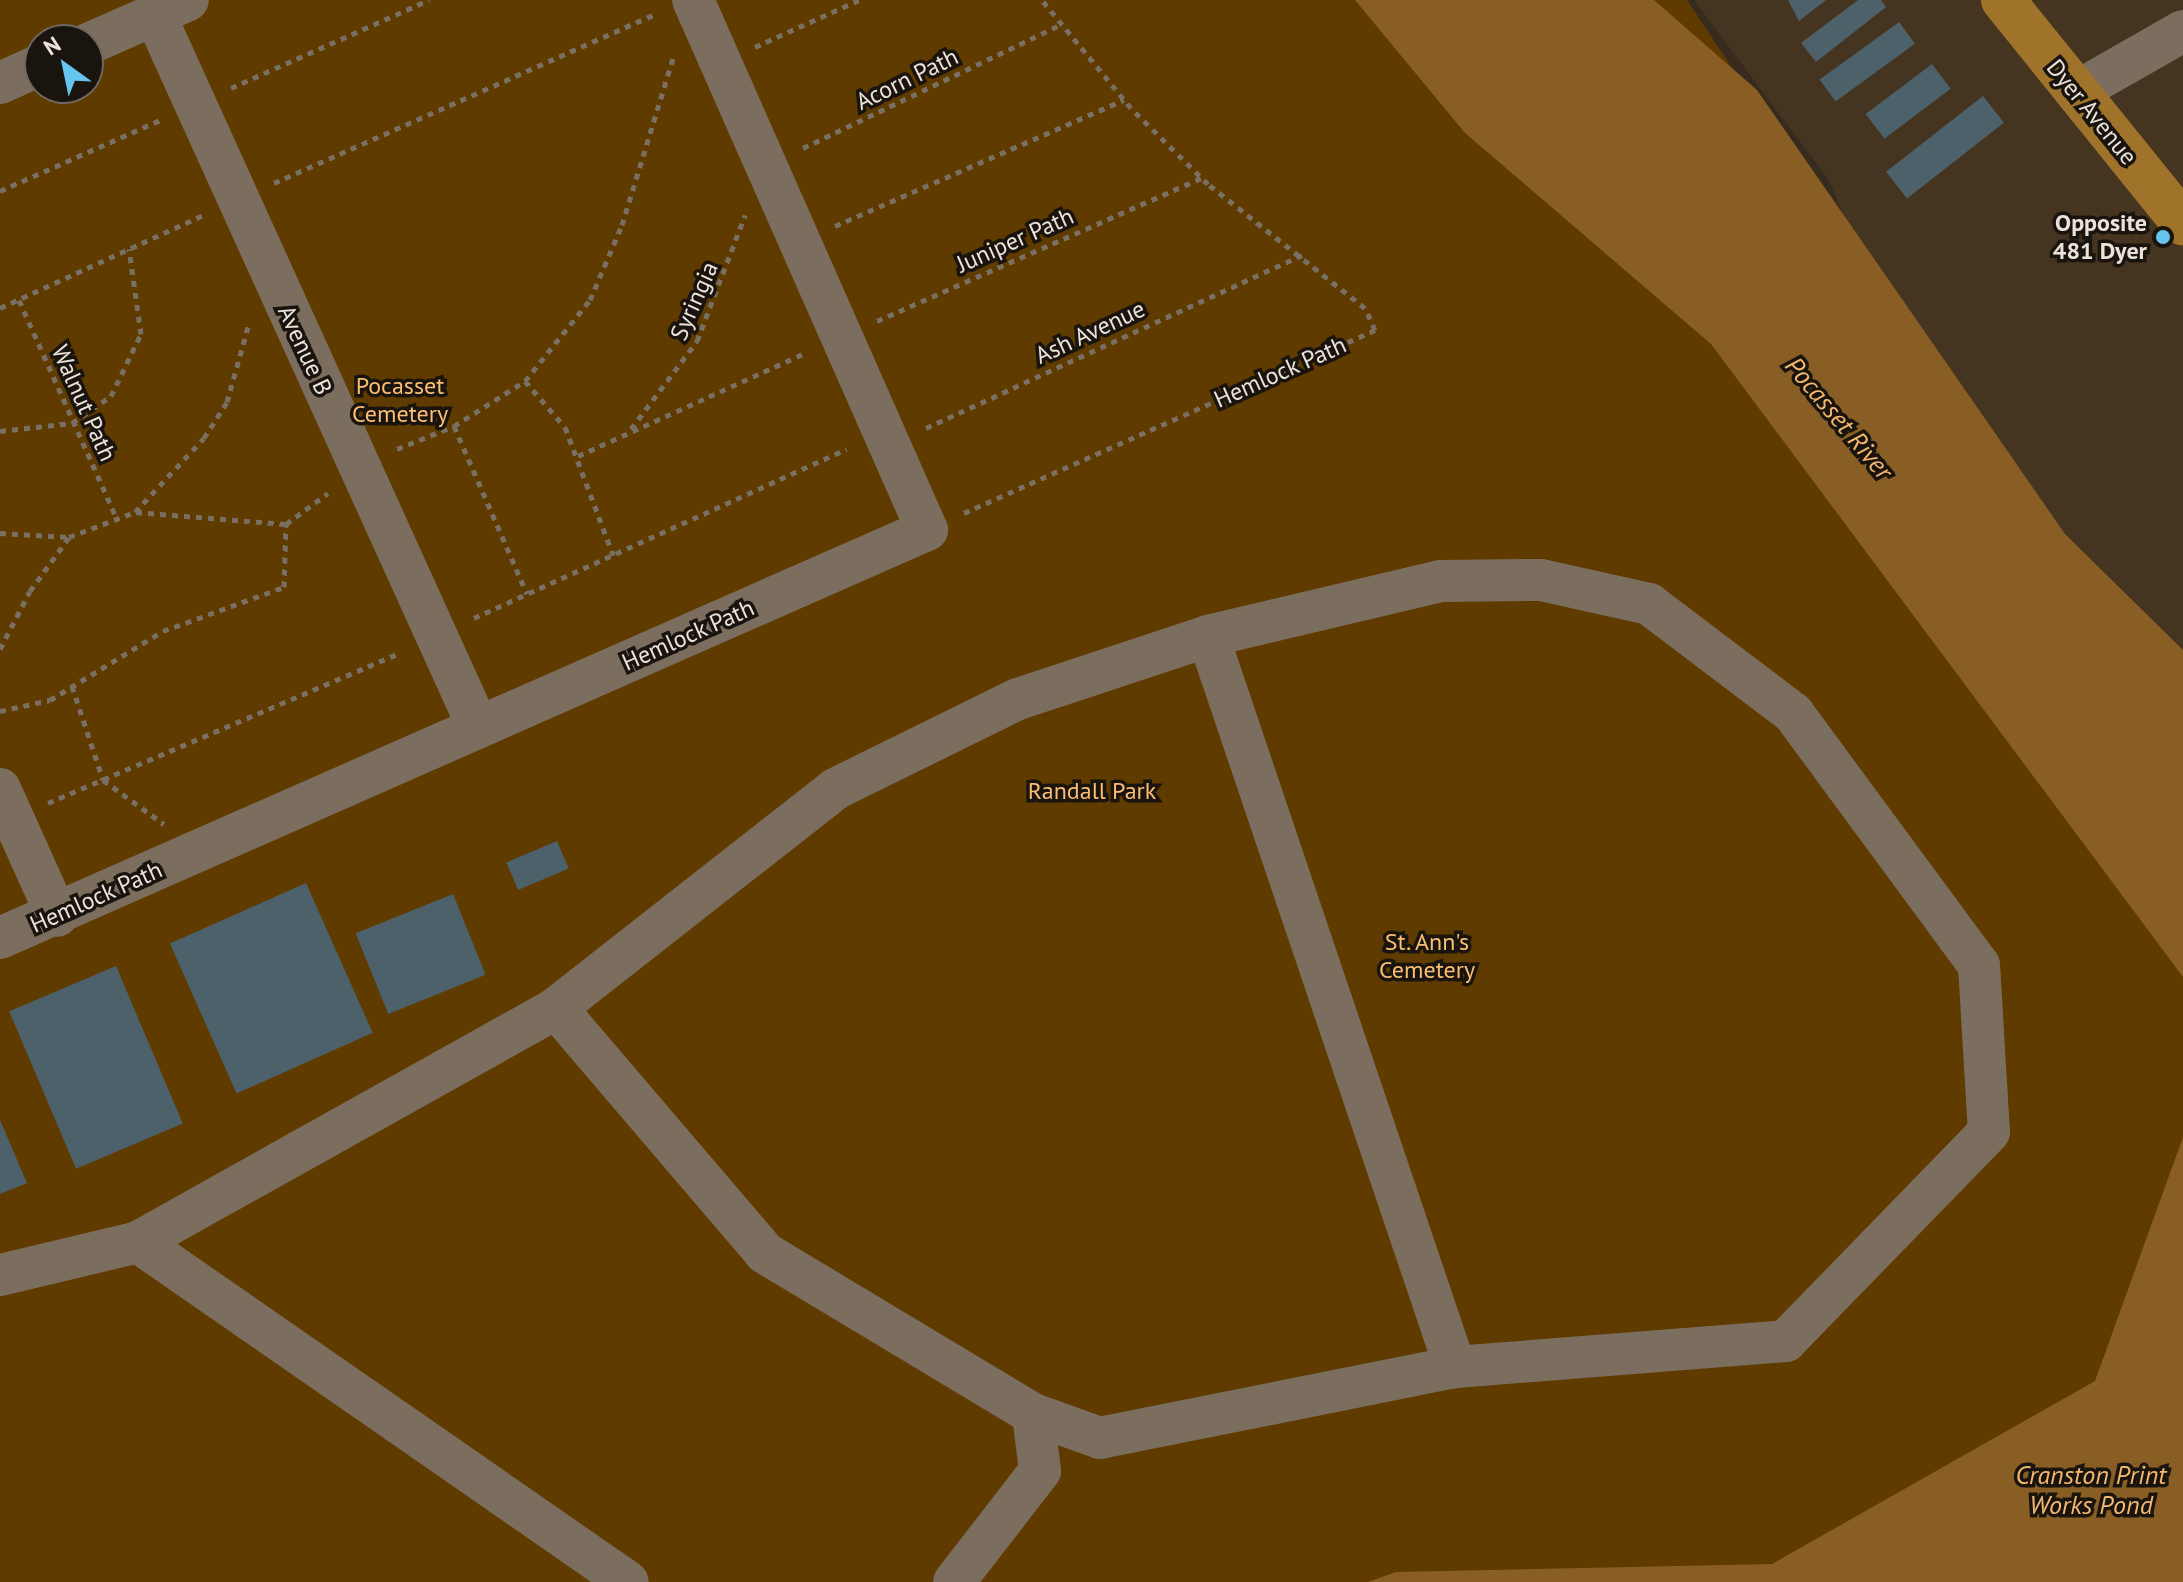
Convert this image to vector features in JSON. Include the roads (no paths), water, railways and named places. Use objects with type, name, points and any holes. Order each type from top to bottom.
[{"type":"main road","name":"Dyer Avenue","points":[[2003,0],[2183,223]]},
{"type":"street","name":"Hemlock Path","points":[[0,938],[57,916],[927,530],[893,443],[721,62],[683,3]]},
{"type":"street","points":[[104,37],[172,7]]},
{"type":"street","name":"Avenue B","points":[[172,7],[236,200],[478,727]]},
{"type":"street","points":[[2076,92],[2183,31]]},
{"type":"street","points":[[0,83],[24,72]]},
{"type":"street","points":[[0,1275],[138,1242],[556,1008],[835,789],[1018,699],[1208,636],[1440,581],[1541,580],[1649,604],[1793,713],[1979,965],[1989,1132],[1786,1341],[1455,1367],[1100,1438],[1033,1414],[765,1253],[556,1008]]},
{"type":"street","points":[[1208,636],[1455,1367]]},
{"type":"street","points":[[0,789],[57,916]]},
{"type":"street","points":[[138,1242],[628,1582]]},
{"type":"street","points":[[954,1582],[1040,1471],[1033,1414]]},
{"type":"water","name":"Pocasset River","points":[[1355,0],[1654,0],[1757,90],[2065,534],[2183,650],[2183,977],[1711,344],[1465,133]]},
{"type":"water","name":"Cranston Print Works Pond","points":[[2183,1137],[2183,1582],[1368,1582],[1396,1572],[1772,1564],[2095,1381]]},
{"type":"place","name":"Opposite 481 Dyer","points":[[2163,237]]},
{"type":"park label","name":"Pocasset Cemetery","points":[[400,400]]},
{"type":"park label","name":"Randall Park","points":[[1092,791]]},
{"type":"park label","name":"St. Ann's Cemetery","points":[[1427,956]]}]
